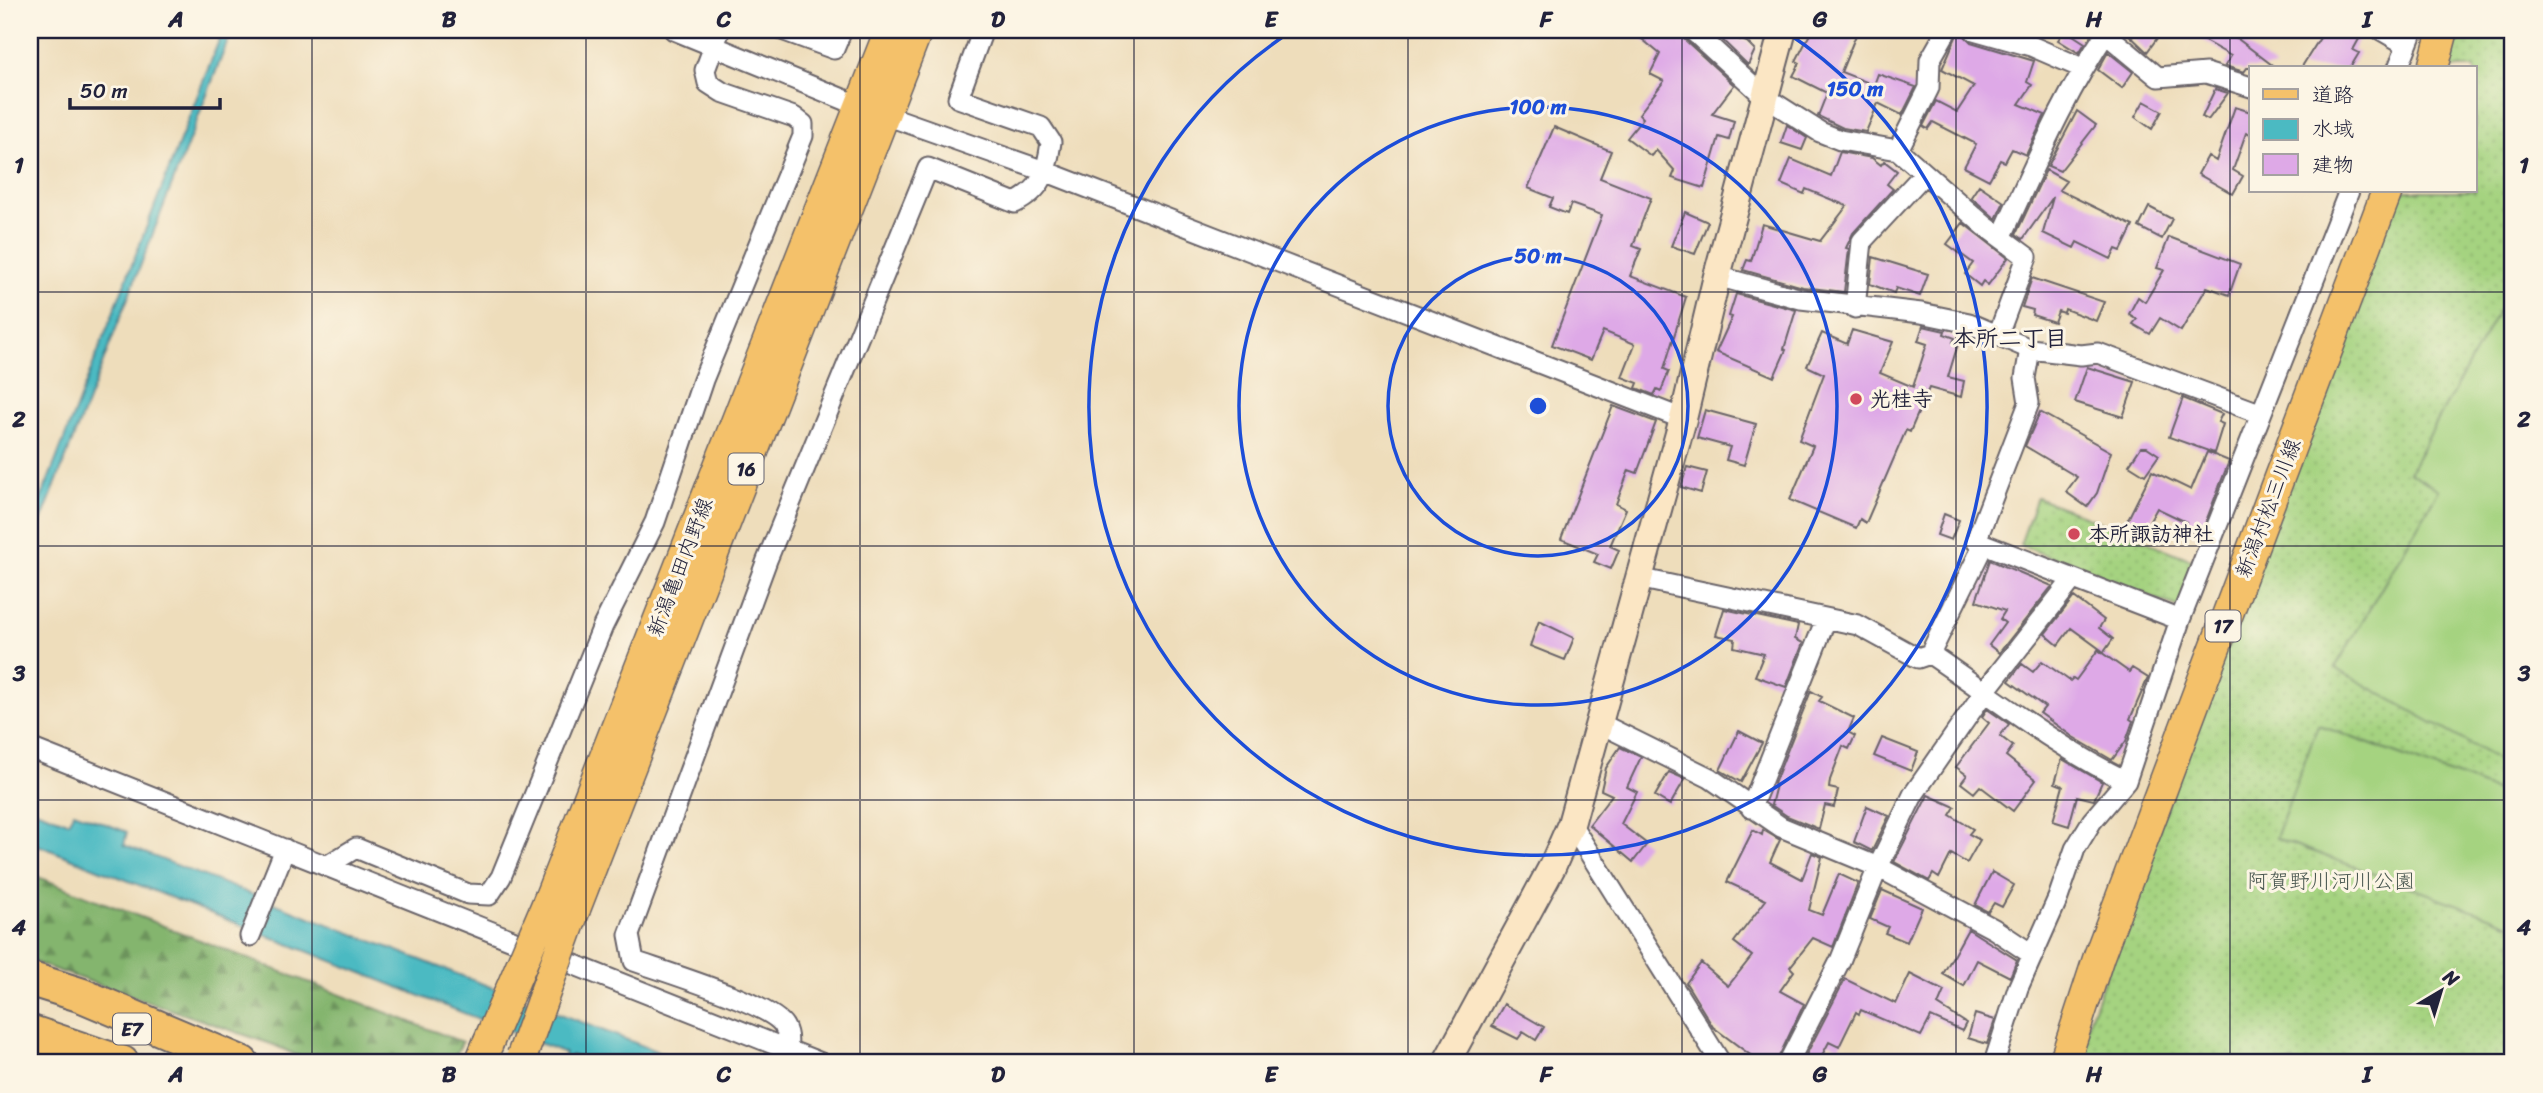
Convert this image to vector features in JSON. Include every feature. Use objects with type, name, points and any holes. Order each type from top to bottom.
[{"type":"highway","points":[[30,979],[81,995],[242,1063]]},
{"type":"highway","name":"E7","points":[[30,996],[235,1063]]},
{"type":"highway","name":"E7","points":[[30,1032],[122,1063]]},
{"type":"main road","name":"新潟亀田内野線","points":[[872,110],[890,30]]},
{"type":"main road","name":"新潟亀田内野線","points":[[484,1053],[562,903],[872,110],[917,30]]},
{"type":"main road","points":[[2434,66],[2444,30]]},
{"type":"main road","name":"新潟村松三川線","points":[[2064,1063],[2099,956],[2387,192]]},
{"type":"main road","name":"新潟亀田内野線","points":[[521,1060],[562,903]]},
{"type":"street","points":[[674,30],[718,38],[872,110],[1047,172],[1683,419]]},
{"type":"street","points":[[782,30],[834,49],[842,30]]},
{"type":"street","points":[[785,1057],[785,1026],[777,1018],[755,1005],[634,961],[629,935],[766,560],[928,168],[1015,204],[1029,196],[1047,172],[1051,142],[1041,127],[958,99],[983,30]]},
{"type":"street","points":[[1692,30],[1765,97],[1820,132],[1840,140],[1898,150],[2027,257],[1998,335]]},
{"type":"street","points":[[1446,1063],[1552,867],[1571,824],[1683,419],[1717,276],[1783,30]]},
{"type":"street","points":[[1898,150],[1929,88],[1930,60],[1947,30]]},
{"type":"street","points":[[1974,30],[1996,33],[2082,68]]},
{"type":"street","points":[[2381,30],[2410,37],[2399,66]]},
{"type":"street","points":[[2001,238],[2082,68],[2107,32],[2158,77],[2206,74],[2249,86]]},
{"type":"street","points":[[328,865],[356,848],[468,894],[489,895],[501,877],[603,626],[655,522],[703,380],[803,136],[803,124],[794,117],[723,92],[708,83],[705,70],[718,38]]},
{"type":"street","points":[[1855,307],[1862,241],[1924,174]]},
{"type":"street","points":[[1993,1063],[2075,849],[2092,821],[2126,781],[2180,620],[2259,413],[2349,192]]},
{"type":"street","points":[[1717,276],[1801,299],[1921,313],[1969,323],[2030,349],[2081,355],[2098,353],[2259,413]]},
{"type":"street","points":[[2030,349],[2025,378],[2029,403],[1976,541],[2180,620]]},
{"type":"street","points":[[1638,578],[1858,625],[1918,658],[1930,654],[1984,544]]},
{"type":"street","points":[[1788,1063],[1840,961],[1878,867],[1918,786],[1985,691],[2073,579]]},
{"type":"street","points":[[1751,808],[1826,619]]},
{"type":"street","points":[[1930,654],[2058,745],[2126,781]]},
{"type":"street","points":[[1599,723],[1710,778],[1781,827],[1878,867],[1994,929],[2033,955]]},
{"type":"street","points":[[30,748],[328,865],[785,1057],[821,1063]]},
{"type":"street","points":[[1571,824],[1721,1063]]},
{"type":"street","points":[[250,936],[285,849]]},
{"type":"green space","name":"阿賀野川河川公園","points":[[2445,30],[2513,30],[2513,1063],[2074,1063],[2389,192],[2476,192],[2476,66],[2433,66]]},
{"type":"green space","points":[[2500,308],[2513,315],[2513,768],[2335,668],[2439,490],[2409,472]]},
{"type":"green space","points":[[2037,497],[2197,562],[2179,608],[2020,545]]},
{"type":"green space","points":[[2318,725],[2513,797],[2513,925],[2276,838]]},
{"type":"green space","points":[[30,874],[462,1042],[452,1063],[313,1063],[274,1045],[30,961]]},
{"type":"water","points":[[223,30],[232,30],[30,550],[30,527]]},
{"type":"water","points":[[30,808],[68,822],[74,812],[127,832],[124,845],[687,1063],[593,1063],[571,1055],[567,1063],[562,1063],[565,1053],[30,842]]},
{"type":"building","points":[[1631,30],[1678,30],[1684,39],[1734,85],[1712,114],[1734,121],[1729,140],[1719,137],[1704,188],[1672,178],[1675,171],[1656,150],[1651,156],[1627,138],[1643,118],[1639,114],[1664,81],[1650,74],[1660,54]]},
{"type":"building","points":[[1712,30],[1747,42],[1755,50],[1748,65]]},
{"type":"building","points":[[1812,30],[1858,30],[1841,72],[1874,85],[1878,74],[1916,87],[1902,115],[1878,103],[1866,132],[1843,128],[1818,116],[1827,93],[1793,76],[1800,63],[1796,61]]},
{"type":"building","points":[[1959,30],[1971,42],[2034,61],[2027,82],[2032,85],[2019,104],[2045,115],[2026,155],[2012,149],[2005,162],[2000,160],[1989,180],[1964,167],[1976,144],[1933,122],[1928,129],[1923,126],[1936,101],[1957,112],[1974,86],[1942,69]]},
{"type":"building","points":[[2065,30],[2085,43],[2079,53],[2058,40]]},
{"type":"building","points":[[2124,30],[2163,30],[2147,52]]},
{"type":"building","points":[[2185,30],[2226,30],[2273,66],[2249,66],[2244,72],[2225,66],[2231,56]]},
{"type":"building","points":[[2325,30],[2344,30],[2359,39],[2353,50],[2359,53],[2351,66],[2302,66]]},
{"type":"building","points":[[2108,52],[2133,72],[2122,88],[2098,70]]},
{"type":"building","points":[[2215,89],[2228,93],[2208,120],[2202,117]]},
{"type":"building","points":[[2144,101],[2162,111],[2152,129],[2135,117]]},
{"type":"building","points":[[2235,107],[2249,111],[2249,134],[2246,133],[2233,170],[2243,176],[2233,194],[2198,174],[2208,156],[2216,161]]},
{"type":"building","points":[[2077,111],[2096,125],[2060,171],[2048,166]]},
{"type":"building","points":[[1787,125],[1807,138],[1802,150],[1781,143]]},
{"type":"building","points":[[1554,127],[1611,151],[1600,178],[1651,198],[1633,246],[1641,249],[1630,276],[1686,297],[1664,369],[1669,371],[1661,391],[1657,389],[1654,395],[1636,388],[1638,383],[1622,377],[1635,344],[1603,331],[1591,360],[1552,345],[1602,215],[1571,204],[1567,214],[1549,207],[1553,198],[1528,188]]},
{"type":"building","points":[[1840,152],[1872,158],[1881,165],[1884,161],[1897,171],[1887,184],[1893,189],[1853,233],[1846,248],[1849,249],[1844,292],[1803,287],[1743,270],[1747,260],[1751,261],[1762,224],[1820,241],[1847,206],[1806,189],[1804,194],[1781,184],[1791,159],[1831,176]]},
{"type":"building","points":[[2046,170],[2066,181],[2059,190],[2133,226],[2121,251],[2116,249],[2111,259],[2077,242],[2074,248],[2043,233],[2053,197],[2023,239],[2016,234]]},
{"type":"building","points":[[1979,185],[2004,202],[1996,219],[1971,197]]},
{"type":"building","points":[[2149,207],[2172,219],[2162,239],[2139,227]]},
{"type":"building","points":[[1685,212],[1708,222],[1695,254],[1671,246]]},
{"type":"building","points":[[1963,223],[2008,258],[1988,285],[1983,281],[1980,286],[1965,274],[1973,263],[1947,244]]},
{"type":"building","points":[[2169,237],[2240,264],[2229,295],[2207,287],[2181,331],[2160,318],[2150,334],[2133,324],[2137,319],[2129,314],[2138,297],[2145,302],[2164,270],[2157,268]]},
{"type":"building","points":[[1873,257],[1928,274],[1920,296],[1896,288],[1894,293],[1870,284]]},
{"type":"building","points":[[2032,278],[2104,302],[2096,321],[2065,309],[2064,313],[2058,311],[2054,322],[2032,315],[2033,310],[2022,307]]},
{"type":"building","points":[[1736,294],[1796,310],[1784,349],[1786,350],[1774,377],[1716,352],[1732,317],[1729,316]]},
{"type":"building","points":[[1923,326],[1945,331],[1944,334],[1955,338],[1953,342],[1958,344],[1948,377],[1964,381],[1961,397],[1929,388],[1910,432],[1906,430],[1866,523],[1860,519],[1856,528],[1790,500],[1813,446],[1799,440],[1824,374],[1807,366],[1822,333],[1847,344],[1852,330],[1893,342],[1880,373],[1913,387],[1927,344],[1918,341]]},
{"type":"building","points":[[2087,367],[2135,382],[2123,417],[2075,402]]},
{"type":"building","points":[[2183,398],[2222,414],[2218,422],[2223,424],[2214,453],[2169,437]]},
{"type":"building","points":[[1613,406],[1656,422],[1637,473],[1629,470],[1616,504],[1626,509],[1610,546],[1619,550],[1611,569],[1594,562],[1598,554],[1561,539]]},
{"type":"building","points":[[1705,410],[1756,424],[1744,465],[1726,460],[1730,447],[1697,438]]},
{"type":"building","points":[[2040,412],[2111,452],[2097,493],[2087,507],[2066,492],[2077,477],[2025,446]]},
{"type":"building","points":[[2141,447],[2147,447],[2159,455],[2145,475],[2129,465]]},
{"type":"building","points":[[2207,452],[2229,461],[2200,537],[2182,528],[2186,522],[2157,508],[2145,530],[2127,521],[2152,471],[2191,490]]},
{"type":"building","points":[[1687,467],[1707,472],[1701,493],[1681,487]]},
{"type":"building","points":[[1944,514],[1959,520],[1951,540],[1937,535]]},
{"type":"building","points":[[1990,560],[2052,586],[1999,653],[1989,645],[2005,623],[2000,619],[2005,611],[1976,601]]},
{"type":"building","points":[[2074,597],[2104,620],[2099,628],[2113,639],[2104,652],[2071,628],[2058,645],[2045,634]]},
{"type":"building","points":[[1724,609],[1798,625],[1795,639],[1803,643],[1786,687],[1755,676],[1764,654],[1734,647],[1735,639],[1716,635]]},
{"type":"building","points":[[1539,621],[1574,638],[1565,660],[1530,646]]},
{"type":"building","points":[[2098,650],[2129,672],[2132,668],[2148,678],[2130,719],[2133,721],[2126,741],[2112,760],[2040,713],[2045,707],[2009,681],[2022,664],[2033,672],[2042,661],[2070,681],[2073,678],[2076,680]]},
{"type":"building","points":[[1811,691],[1822,697],[1819,701],[1854,718],[1848,732],[1855,736],[1849,749],[1843,746],[1830,780],[1829,788],[1838,790],[1834,807],[1825,805],[1819,829],[1787,816],[1771,805],[1776,785],[1774,784]]},
{"type":"building","points":[[1987,709],[2009,724],[2000,736],[2013,746],[2006,756],[2036,780],[2013,811],[1980,786],[1974,793],[1961,783],[1967,775],[1956,767],[1989,723],[1982,717]]},
{"type":"building","points":[[1739,731],[1762,743],[1741,782],[1720,770]]},
{"type":"building","points":[[1882,738],[1918,752],[1911,771],[1874,756]]},
{"type":"building","points":[[1620,747],[1641,757],[1627,787],[1637,792],[1621,824],[1647,844],[1633,862],[1589,825],[1612,795],[1601,790],[1606,768]]},
{"type":"building","points":[[2062,759],[2102,782],[2094,800],[2077,796],[2069,826],[2053,821],[2063,786],[2055,783]]},
{"type":"building","points":[[1669,772],[1685,779],[1670,805],[1655,796]]},
{"type":"building","points":[[1928,795],[1955,807],[1950,815],[1973,829],[1969,834],[1980,840],[1967,863],[1951,854],[1939,878],[1933,874],[1929,881],[1894,862]]},
{"type":"building","points":[[1867,806],[1889,816],[1872,851],[1854,842]]},
{"type":"building","points":[[1753,830],[1762,835],[1763,830],[1780,840],[1770,862],[1802,879],[1812,853],[1822,857],[1809,910],[1822,915],[1839,874],[1858,883],[1833,947],[1813,938],[1790,967],[1794,971],[1780,991],[1804,1004],[1776,1063],[1761,1063],[1713,1027],[1686,983],[1701,963],[1728,986],[1752,956],[1734,942],[1766,900],[1727,882]]},
{"type":"building","points":[[1992,872],[2014,885],[2002,907],[1994,903],[1988,912],[1975,905]]},
{"type":"building","points":[[1882,890],[1922,908],[1907,942],[1885,933],[1888,927],[1870,919]]},
{"type":"building","points":[[1968,929],[2017,960],[2010,977],[1977,960],[1964,986],[1943,974]]},
{"type":"building","points":[[1910,974],[1944,991],[1938,1005],[1966,1023],[1962,1031],[1931,1017],[1921,1036],[1861,1010],[1859,1014],[1856,1012],[1839,1047],[1829,1042],[1818,1063],[1802,1063],[1845,979],[1896,1004]]},
{"type":"building","points":[[1504,1004],[1544,1027],[1536,1040],[1523,1032],[1518,1039],[1492,1026]]},
{"type":"building","points":[[1975,1014],[1995,1020],[1987,1044],[1968,1038]]},
{"type":"place","name":"光桂寺","points":[[1856,399]]},
{"type":"place","name":"本所諏訪神社","points":[[2074,534]]},
{"type":"district","name":"本所二丁目","points":[[2010,338]]}]
